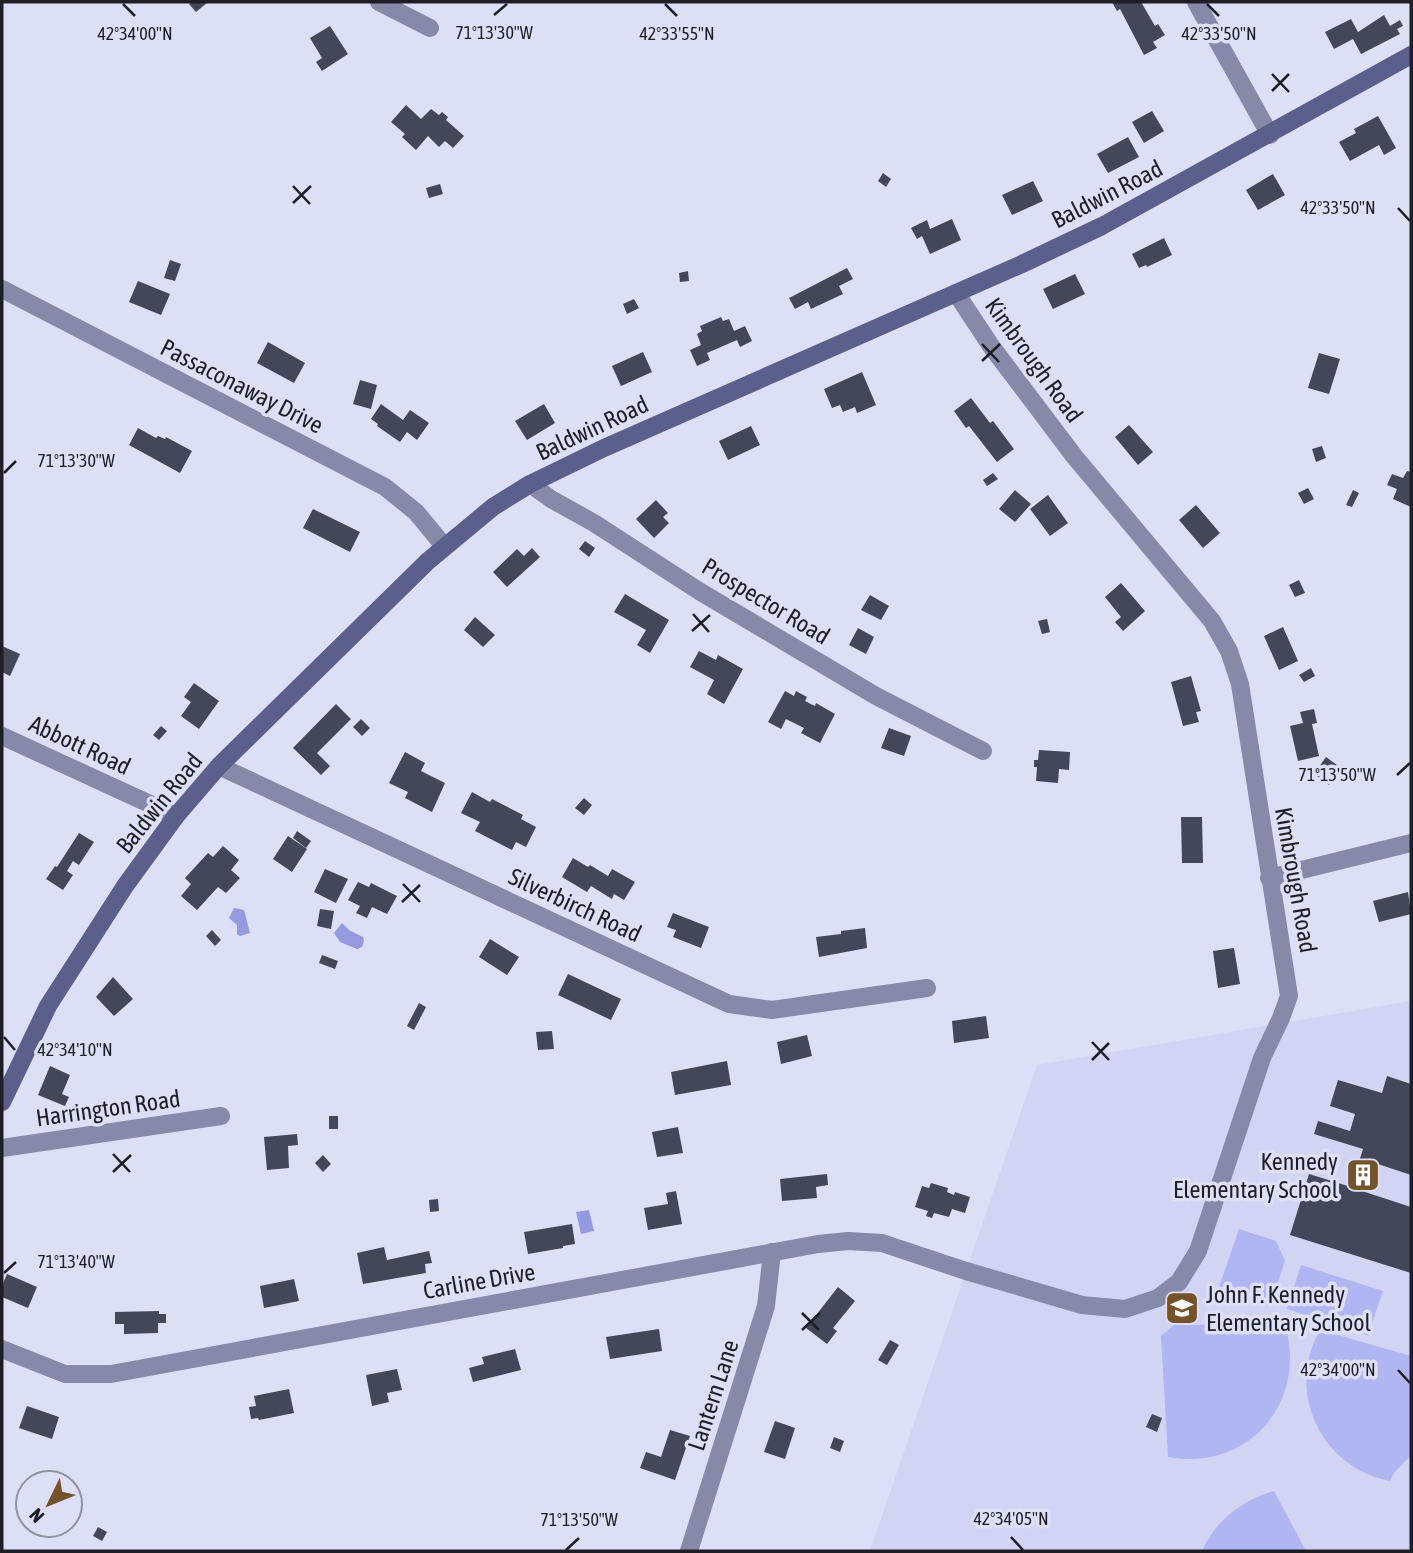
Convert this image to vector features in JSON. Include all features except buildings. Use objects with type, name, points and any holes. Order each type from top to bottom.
[{"type":"street","points":[[379,2],[430,28]]},
{"type":"street","points":[[1196,2],[1270,135]]},
{"type":"street","name":"Baldwin Road","points":[[2,1102],[48,1006],[125,886],[176,816],[219,766],[444,546],[493,507],[530,484],[628,438],[1102,226],[1411,55]]},
{"type":"street","name":"Passaconaway Drive","points":[[2,289],[385,487],[406,502],[444,546]]},
{"type":"street","name":"Kimbrough Road","points":[[956,293],[997,354],[1074,456],[1207,614],[1225,643],[1241,692],[1269,878],[1287,974],[1288,1000],[1262,1058],[1207,1228],[1184,1276],[1172,1288],[1150,1302],[1125,1309],[1107,1309],[1082,1306],[967,1271]]},
{"type":"street","name":"Prospector Road","points":[[530,484],[699,591],[865,690],[983,751]]},
{"type":"street","name":"Abbott Road","points":[[2,736],[176,816]]},
{"type":"street","name":"Silverbirch Road","points":[[219,766],[729,1004],[772,1010],[927,988]]},
{"type":"street","points":[[1269,878],[1411,843]]},
{"type":"street","name":"Harrington Road","points":[[2,1148],[221,1116]]},
{"type":"street","name":"Carline Drive","points":[[2,1349],[65,1374],[111,1374],[834,1241],[873,1241],[967,1271]]},
{"type":"street","name":"Lantern Lane","points":[[689,1551],[766,1306],[772,1252]]},
{"type":"shaded area","points":[[234,908],[244,910],[250,933],[240,936],[237,934],[237,925],[229,918]]},
{"type":"shaded area","points":[[342,923],[363,937],[362,947],[357,949],[340,942],[334,933]]},
{"type":"shaded area","name":"John F. Kennedy Elementary School","points":[[1411,1001],[1411,1551],[870,1551],[1037,1065]]},
{"type":"shaded area","points":[[589,1210],[594,1231],[581,1234],[576,1212]]},
{"type":"shaded area","points":[[1239,1229],[1276,1241],[1285,1261],[1270,1306],[1218,1290]]},
{"type":"shaded area","points":[[1301,1265],[1383,1291],[1368,1335],[1287,1309]]},
{"type":"shaded area","points":[[1174,1325],[1285,1325],[1290,1353],[1288,1380],[1279,1405],[1265,1426],[1246,1442],[1223,1454],[1197,1459],[1168,1457],[1161,1336]]},
{"type":"shaded area","points":[[1320,1330],[1411,1356],[1411,1455],[1390,1481],[1366,1473],[1345,1461],[1328,1444],[1316,1423],[1306,1378],[1310,1353]]},
{"type":"shaded area","points":[[1274,1491],[1306,1551],[1202,1551],[1215,1530],[1231,1513],[1251,1500]]},
{"type":"place","name":"Kennedy Elementary School","points":[[1363,1175]]},
{"type":"place","name":"John F. Kennedy Elementary School","points":[[1182,1308]]}]
